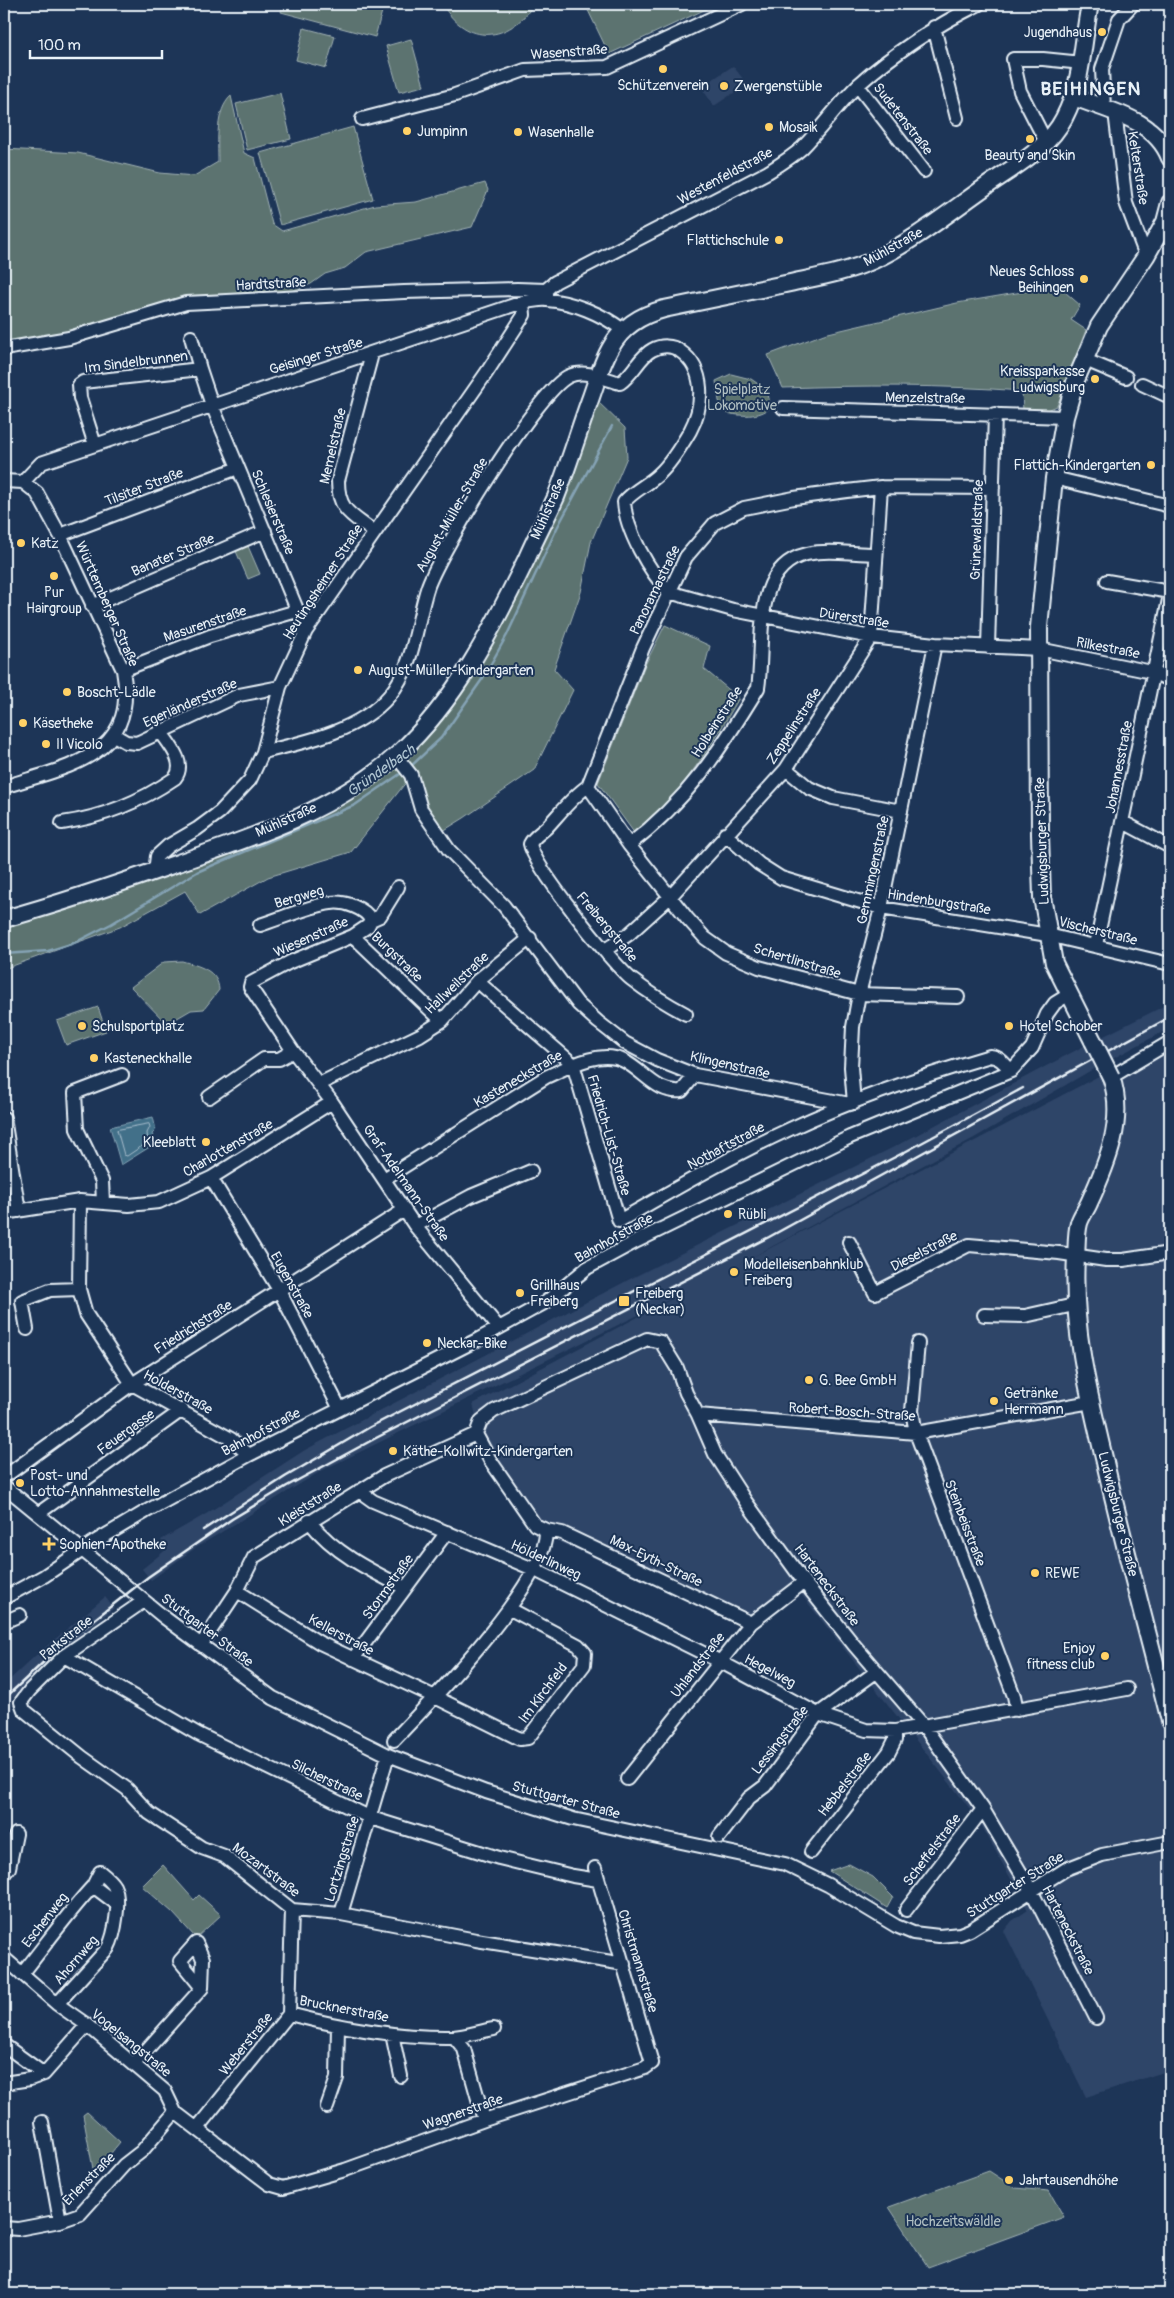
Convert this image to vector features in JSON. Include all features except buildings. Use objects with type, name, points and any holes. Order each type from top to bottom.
[{"type":"main road","name":"Mühlstraße","points":[[4,919],[42,909],[155,871],[284,823],[351,789],[398,759],[457,685],[510,592],[555,497],[598,376],[611,348],[623,330],[652,312],[846,270],[874,260],[945,216],[1020,163],[1046,142],[1064,119],[1074,97],[1082,62],[1090,4]]},
{"type":"main road","points":[[1074,97],[1131,118],[1156,136],[1169,153]]},
{"type":"main road","name":"Ludwigsburger Straße","points":[[1170,203],[1165,222],[1146,256],[1100,326],[1083,359],[1065,417],[1054,478],[1039,649],[1040,834],[1042,897],[1048,935],[1054,964],[1110,1077],[1115,1090],[1117,1107],[1115,1129],[1107,1160],[1079,1223],[1074,1304],[1077,1331],[1091,1402],[1170,1722]]},
{"type":"street","name":"Wasenstraße","points":[[362,119],[455,95],[525,70],[607,67],[742,4]]},
{"type":"street","name":"Westenfeldstraße","points":[[546,295],[555,282],[768,172],[801,148],[858,86],[910,42],[978,4]]},
{"type":"street","name":"Kelterstraße","points":[[1133,4],[1119,19],[1102,69],[1111,110],[1116,120],[1126,203],[1146,256]]},
{"type":"street","points":[[934,27],[957,118]]},
{"type":"street","points":[[1046,142],[1020,91],[1013,59],[1082,62]]},
{"type":"street","name":"Sudetenstraße","points":[[858,86],[924,171]]},
{"type":"street","name":"Hardtstraße","points":[[4,349],[69,338],[186,303],[404,292],[517,289],[546,295]]},
{"type":"street","name":"Geisinger Straße","points":[[23,482],[42,463],[546,295],[608,318],[623,330]]},
{"type":"street","name":"Heutingsheimer Straße","points":[[155,871],[157,856],[168,846],[197,829],[236,797],[250,780],[263,752],[280,687],[306,630],[487,372],[524,314],[524,302]]},
{"type":"street","name":"Im Sindelbrunnen","points":[[191,337],[212,405]]},
{"type":"street","name":"August-Müller-Straße","points":[[263,752],[338,730],[370,713],[389,695],[401,678],[410,656],[429,585],[484,485],[531,417],[558,383],[577,374],[598,376],[620,382],[629,376],[650,350],[664,346],[676,349],[690,359],[698,376],[700,387],[699,404],[690,430],[660,474],[630,495],[624,502],[625,516],[654,576],[669,592]]},
{"type":"street","name":"Memelstraße","points":[[372,354],[338,481],[338,494],[340,504],[374,532]]},
{"type":"street","points":[[1083,359],[1126,377]]},
{"type":"street","name":"Im Sindelbrunnen","points":[[95,445],[80,398],[79,385],[83,382],[200,369]]},
{"type":"street","points":[[1142,384],[1170,397]]},
{"type":"street","name":"Schlesierstraße","points":[[212,405],[306,630]]},
{"type":"street","name":"Menzelstraße","points":[[783,408],[1065,417]]},
{"type":"street","name":"Grünewaldstraße","points":[[988,647],[995,414]]},
{"type":"street","name":"Tilsiter Straße","points":[[60,535],[238,468]]},
{"type":"street","points":[[1054,478],[1170,506]]},
{"type":"street","points":[[4,480],[23,482]]},
{"type":"street","name":"Württemberger Straße","points":[[4,787],[88,759],[106,745],[114,735],[120,723],[124,705],[123,670],[60,535],[37,493],[23,482]]},
{"type":"street","name":"Panoramastraße","points":[[533,838],[578,793],[588,786],[643,648],[669,592],[690,550],[715,522],[744,508],[794,498],[881,487],[993,488]]},
{"type":"street","name":"Zeppelinstraße","points":[[605,950],[629,934],[671,896],[725,834],[786,769],[871,637],[881,487]]},
{"type":"street","name":"Banater Straße","points":[[92,606],[265,531]]},
{"type":"street","name":"Holbeinstraße","points":[[630,845],[657,824],[685,795],[758,688],[761,668],[761,616],[768,587],[777,573],[788,563],[805,554],[837,552],[876,554]]},
{"type":"street","points":[[1107,581],[1170,594]]},
{"type":"street","name":"Dürerstraße","points":[[669,592],[761,616],[871,637],[935,644],[1039,649]]},
{"type":"street","name":"Johannesstraße","points":[[1096,945],[1123,822],[1152,672],[1170,594]]},
{"type":"street","name":"Masurenstraße","points":[[123,670],[210,636],[297,610]]},
{"type":"street","name":"Gemmingenstraße","points":[[852,1103],[853,1028],[858,994],[881,908],[935,644]]},
{"type":"street","name":"Rilkestraße","points":[[1039,649],[1152,672],[1170,680]]},
{"type":"street","name":"Egerländerstraße","points":[[114,735],[126,742],[137,743],[239,695],[280,687]]},
{"type":"street","points":[[62,823],[86,820],[118,810],[174,778],[179,773],[179,763],[160,731]]},
{"type":"street","name":"Klingenstraße","points":[[398,759],[411,775],[421,808],[449,850],[504,906],[578,1004],[625,1043],[657,1060],[695,1075],[852,1103]]},
{"type":"street","points":[[786,769],[809,788],[833,798],[901,811]]},
{"type":"street","name":"Schertlinstraße","points":[[588,786],[630,845],[705,938],[726,953],[767,970],[858,994],[958,997]]},
{"type":"street","points":[[1123,822],[1170,847]]},
{"type":"street","name":"Hindenburgstraße","points":[[725,834],[745,852],[781,878],[881,908],[1048,935]]},
{"type":"street","name":"Freibergstraße","points":[[533,838],[530,844],[531,851],[544,874],[605,950],[629,977],[658,999],[686,1014]]},
{"type":"street","name":"Wiesenstraße","points":[[250,987],[251,983],[290,962],[353,936],[368,926],[371,920],[380,916],[398,887]]},
{"type":"street","name":"Bergweg","points":[[260,925],[332,902],[359,908],[368,914],[371,920]]},
{"type":"street","name":"Vischerstraße","points":[[1048,935],[1170,964]]},
{"type":"street","name":"Burgstraße","points":[[353,936],[442,1021]]},
{"type":"street","name":"Hallweilstraße","points":[[318,1084],[420,1035],[442,1021],[477,981],[530,938]]},
{"type":"street","name":"Friedrich-List-Straße","points":[[477,981],[573,1064],[619,1221]]},
{"type":"street","name":"Graf-Adelmann-Straße","points":[[250,987],[293,1051],[332,1102],[415,1226],[499,1328]]},
{"type":"street","name":"Bahnhofstraße","points":[[4,1598],[44,1576],[145,1512],[250,1455],[499,1328],[546,1302],[587,1268],[648,1235],[850,1137],[1011,1070],[1032,1048],[1047,1014],[1055,1003],[1068,995]]},
{"type":"street","points":[[1110,1077],[1170,1042]]},
{"type":"street","points":[[209,1097],[264,1059],[279,1059],[293,1051]]},
{"type":"street","points":[[852,1103],[901,1084],[990,1056],[1002,1060],[1011,1070]]},
{"type":"street","name":"Kasteneckstraße","points":[[384,1180],[546,1077],[573,1064],[607,1058],[623,1061],[662,1089],[672,1092],[682,1091],[695,1075]]},
{"type":"street","points":[[103,1202],[102,1181],[77,1129],[75,1093],[122,1075]]},
{"type":"street","name":"Charlottenstraße","points":[[4,1213],[80,1201],[128,1205],[159,1202],[212,1178],[332,1102]]},
{"type":"street","name":"Nothaftstraße","points":[[619,1221],[710,1170],[790,1129],[852,1103]]},
{"type":"street","points":[[4,1118],[19,1211]]},
{"type":"street","points":[[415,1226],[471,1196],[531,1171]]},
{"type":"street","name":"Eugenstraße","points":[[212,1178],[279,1290],[340,1409]]},
{"type":"street","name":"Holderstraße","points":[[80,1201],[79,1289],[86,1314],[132,1384],[231,1438],[250,1455]]},
{"type":"street","name":"Friedrichstraße","points":[[4,1477],[132,1384],[404,1210]]},
{"type":"street","name":"Dieselstraße","points":[[849,1242],[875,1293],[969,1245],[1059,1253],[1076,1257]]},
{"type":"street","points":[[1076,1257],[1124,1260],[1170,1253]]},
{"type":"street","points":[[27,1329],[22,1301],[50,1290],[79,1289]]},
{"type":"street","points":[[984,1315],[1025,1316],[1074,1304]]},
{"type":"street","name":"Harteneckstraße","points":[[476,1434],[481,1421],[494,1411],[647,1339],[662,1342],[668,1351],[715,1454],[804,1582],[876,1672],[923,1725],[983,1809],[1032,1890],[1096,2018]]},
{"type":"street","name":"Steinbeisstraße","points":[[918,1343],[912,1411],[916,1433],[1014,1696],[1017,1710]]},
{"type":"street","name":"Robert-Bosch-Straße","points":[[698,1415],[916,1433],[1091,1402]]},
{"type":"street","name":"Feuergasse","points":[[39,1513],[182,1410]]},
{"type":"street","name":"Kleiststraße","points":[[202,1645],[237,1591],[254,1557],[384,1476],[476,1434]]},
{"type":"street","name":"Max-Eyth-Straße","points":[[476,1434],[513,1495],[535,1525],[546,1530],[562,1532],[751,1624]]},
{"type":"street","name":"Stuttgarter Straße","points":[[4,1486],[144,1601],[273,1698],[388,1755],[486,1792],[573,1820],[785,1864],[828,1885],[896,1926],[913,1933],[939,1936],[960,1934],[970,1930],[1066,1869],[1102,1856],[1170,1842]]},
{"type":"street","name":"Hölderlinweg","points":[[359,1491],[373,1501],[533,1569],[719,1661]]},
{"type":"street","points":[[309,1521],[321,1537],[359,1565],[405,1588]]},
{"type":"street","points":[[394,1740],[435,1697],[510,1609],[533,1569],[546,1540],[546,1530]]},
{"type":"street","name":"Stormstraße","points":[[353,1660],[447,1532]]},
{"type":"street","name":"Uhlandstraße","points":[[627,1779],[719,1661],[751,1624],[804,1582]]},
{"type":"street","name":"Kellerstraße","points":[[237,1591],[320,1643],[435,1697]]},
{"type":"street","name":"Parkstraße","points":[[24,1710],[21,1702],[24,1696],[64,1656],[144,1601]]},
{"type":"street","name":"Im Kirchfeld","points":[[435,1697],[520,1740],[528,1738],[584,1664],[585,1653],[578,1645],[510,1609]]},
{"type":"street","points":[[4,1622],[20,1614]]},
{"type":"street","name":"Silcherstraße","points":[[64,1656],[198,1734],[371,1818],[498,1858],[573,1876],[596,1874]]},
{"type":"street","name":"Hegelweg","points":[[719,1661],[818,1714],[866,1730],[895,1731],[923,1725]]},
{"type":"street","name":"Lessingstraße","points":[[718,1837],[749,1798],[765,1786],[818,1714],[876,1672]]},
{"type":"street","points":[[923,1725],[1017,1710],[1127,1689]]},
{"type":"street","name":"Mozartstraße","points":[[24,1710],[82,1757],[127,1789],[149,1813],[202,1848],[224,1856],[292,1910],[341,1914],[476,1940],[624,1964]]},
{"type":"street","name":"Hebbelstraße","points":[[810,1852],[889,1752],[895,1740],[895,1731]]},
{"type":"street","name":"Lortzingstraße","points":[[341,1914],[371,1818],[388,1755]]},
{"type":"street","name":"Scheffelstraße","points":[[906,1910],[983,1809]]},
{"type":"street","points":[[4,1874],[9,1868],[16,1834]]},
{"type":"street","name":"Ahornweg","points":[[57,2004],[108,1948],[114,1938],[117,1904],[114,1887],[100,1872],[93,1886]]},
{"type":"street","name":"Christmannstraße","points":[[596,1874],[652,2063]]},
{"type":"street","name":"Eschenweg","points":[[22,1974],[59,1928],[64,1917],[93,1886]]},
{"type":"street","name":"Weberstraße","points":[[198,2127],[289,2014],[292,1910]]},
{"type":"street","name":"Vogelsangstraße","points":[[4,1958],[57,2004],[87,2025],[165,2091],[175,2112],[198,2127],[269,2184],[283,2188]]},
{"type":"street","points":[[134,2064],[202,1988]]},
{"type":"street","name":"Brucknerstraße","points":[[289,2014],[338,2026],[392,2034],[454,2037],[494,2029]]},
{"type":"street","points":[[4,2083],[30,2079],[44,2074],[87,2025]]},
{"type":"street","points":[[327,2107],[337,2078],[338,2026]]},
{"type":"street","name":"Brucknerstraße","points":[[392,2034],[401,2076]]},
{"type":"street","points":[[454,2037],[464,2049],[484,2120]]},
{"type":"street","points":[[4,2045],[44,2074]]},
{"type":"street","name":"Wagnerstraße","points":[[283,2188],[344,2170],[484,2120],[645,2068],[652,2063]]},
{"type":"street","name":"Erlenstraße","points":[[4,2228],[18,2229],[60,2222],[80,2214],[124,2165],[142,2151],[175,2112]]},
{"type":"street","points":[[42,2122],[60,2222]]},
{"type":"shaded area","name":"Zwergenstüble","points":[[733,66],[747,84],[714,106],[701,87]]},
{"type":"shaded area","points":[[1170,1003],[1170,1028],[1112,1059],[1102,1037]]},
{"type":"shaded area","points":[[1170,1036],[1170,2070],[1086,2097],[1004,1931],[1012,1921],[1028,1910],[978,1819],[800,1593],[746,1625],[561,1543],[528,1516],[484,1447],[473,1404],[689,1290],[321,1471],[194,1549],[151,1580],[142,1569],[167,1549],[161,1540],[206,1514],[305,1450],[634,1277],[894,1147],[1084,1046],[1095,1068],[974,1138],[730,1269],[1137,1056]]},
{"type":"shaded area","points":[[105,1597],[114,1608],[59,1653],[4,1706],[4,1685]]},
{"type":"green space","points":[[283,4],[384,4],[375,37],[281,12]]},
{"type":"green space","points":[[442,4],[534,4],[524,17],[513,26],[500,32],[488,34],[476,33],[463,27],[452,18]]},
{"type":"green space","points":[[585,4],[717,4],[609,54]]},
{"type":"green space","points":[[304,28],[335,36],[326,68],[296,60]]},
{"type":"green space","points":[[411,39],[424,86],[399,92],[386,46]]},
{"type":"green space","points":[[280,93],[291,139],[247,150],[236,104]]},
{"type":"green space","points":[[231,96],[244,153],[255,158],[272,224],[282,231],[375,205],[416,202],[485,183],[488,190],[472,227],[366,252],[345,268],[325,274],[311,284],[269,300],[223,301],[4,349],[4,149],[78,153],[160,173],[194,176],[218,162],[218,127],[222,110]]},
{"type":"green space","points":[[353,127],[373,199],[280,225],[260,153]]},
{"type":"green space","points":[[1058,286],[1080,305],[1071,320],[1086,330],[1057,406],[1045,411],[1023,411],[1022,391],[902,386],[783,388],[768,355],[824,334],[957,303]]},
{"type":"green space","name":"Spielplatz Lokomotive","points":[[731,374],[751,379],[767,390],[771,407],[755,415],[726,413],[719,401],[716,381]]},
{"type":"green space","points":[[596,400],[625,428],[627,457],[591,542],[581,592],[554,669],[573,690],[534,770],[438,834],[411,776],[351,852],[268,877],[200,915],[185,891],[120,927],[4,969],[4,919],[221,848],[368,777],[457,685]]},
{"type":"green space","points":[[247,544],[260,574],[248,579],[235,549]]},
{"type":"green space","points":[[665,625],[710,646],[704,669],[739,698],[693,771],[651,820],[635,834],[598,783],[645,665]]},
{"type":"green space","points":[[182,961],[201,967],[211,973],[218,983],[219,990],[204,1009],[191,1010],[167,1024],[131,987],[164,962]]},
{"type":"green space","name":"Schulsportplatz","points":[[98,1007],[106,1031],[66,1045],[57,1021]]},
{"type":"green space","points":[[849,1864],[873,1877],[893,1897],[887,1908],[829,1871]]},
{"type":"green space","points":[[163,1865],[194,1900],[199,1895],[221,1915],[196,1938],[172,1912],[142,1886]]},
{"type":"green space","points":[[87,2112],[120,2142],[94,2174],[83,2115]]},
{"type":"green space","name":"Hochzeitswäldle","points":[[989,2171],[1015,2188],[1049,2191],[1064,2217],[928,2267],[889,2207]]},
{"type":"water","points":[[153,1117],[156,1130],[152,1134],[156,1143],[121,1165],[110,1127]]},
{"type":"waterway","name":"Gründelbach","points":[[409,768],[441,738],[483,678],[507,635],[557,528],[612,426]]},
{"type":"waterway","name":"Gründelbach","points":[[4,954],[48,951],[74,943],[111,924],[197,872],[355,805],[403,772]]},
{"type":"railway","points":[[4,1699],[62,1645],[148,1577],[232,1519],[287,1486],[376,1438],[769,1237],[1170,1017]]},
{"type":"railway","points":[[203,1530],[285,1477],[370,1427],[901,1154],[1023,1088]]},
{"type":"place","name":"Jugendhaus","points":[[1102,32]]},
{"type":"place","name":"Schützenverein","points":[[663,69]]},
{"type":"place","name":"Zwergenstüble","points":[[724,86]]},
{"type":"place","name":"Mosaik","points":[[769,127]]},
{"type":"place","name":"Jumpinn","points":[[407,131]]},
{"type":"place","name":"Wasenhalle","points":[[518,132]]},
{"type":"place","name":"Beauty and Skin","points":[[1030,139]]},
{"type":"place","name":"Flattichschule","points":[[779,240]]},
{"type":"place","name":"Neues Schloss Beihingen","points":[[1084,279]]},
{"type":"place","name":"Kreissparkasse Ludwigsburg","points":[[1095,379]]},
{"type":"place","name":"Flattich-Kindergarten","points":[[1151,465]]},
{"type":"place","name":"Katz","points":[[21,543]]},
{"type":"place","name":"Pur Hairgroup","points":[[54,576]]},
{"type":"place","name":"August-Müller-Kindergarten","points":[[358,670]]},
{"type":"place","name":"Boscht-Lädle","points":[[67,692]]},
{"type":"place","name":"Käsetheke","points":[[23,723]]},
{"type":"place","name":"Il Vicolo","points":[[46,744]]},
{"type":"place","name":"Schulsportplatz","points":[[82,1026]]},
{"type":"place","name":"Hotel Schober","points":[[1009,1026]]},
{"type":"place","name":"Kasteneckhalle","points":[[94,1058]]},
{"type":"place","name":"Kleeblatt","points":[[206,1142]]},
{"type":"place","name":"Rübli","points":[[728,1214]]},
{"type":"place","name":"Modelleisenbahnklub Freiberg","points":[[734,1272]]},
{"type":"place","name":"Grillhaus Freiberg","points":[[520,1293]]},
{"type":"place","name":"Freiberg (Neckar)","points":[[624,1301]]},
{"type":"place","name":"Neckar-Bike","points":[[427,1343]]},
{"type":"place","name":"G. Bee GmbH","points":[[809,1380]]},
{"type":"place","name":"Getränke Herrmann","points":[[994,1401]]},
{"type":"place","name":"Käthe-Kollwitz-Kindergarten","points":[[393,1451]]},
{"type":"place","name":"Post- und Lotto-Annahmestelle","points":[[20,1483]]},
{"type":"place","name":"Sophien-Apotheke","points":[[49,1544]]},
{"type":"place","name":"REWE","points":[[1035,1573]]},
{"type":"place","name":"Enjoy fitness club","points":[[1105,1656]]},
{"type":"place","name":"Jahrtausendhöhe","points":[[1009,2180]]},
{"type":"district","name":"BEIHINGEN","points":[[1091,89]]}]
